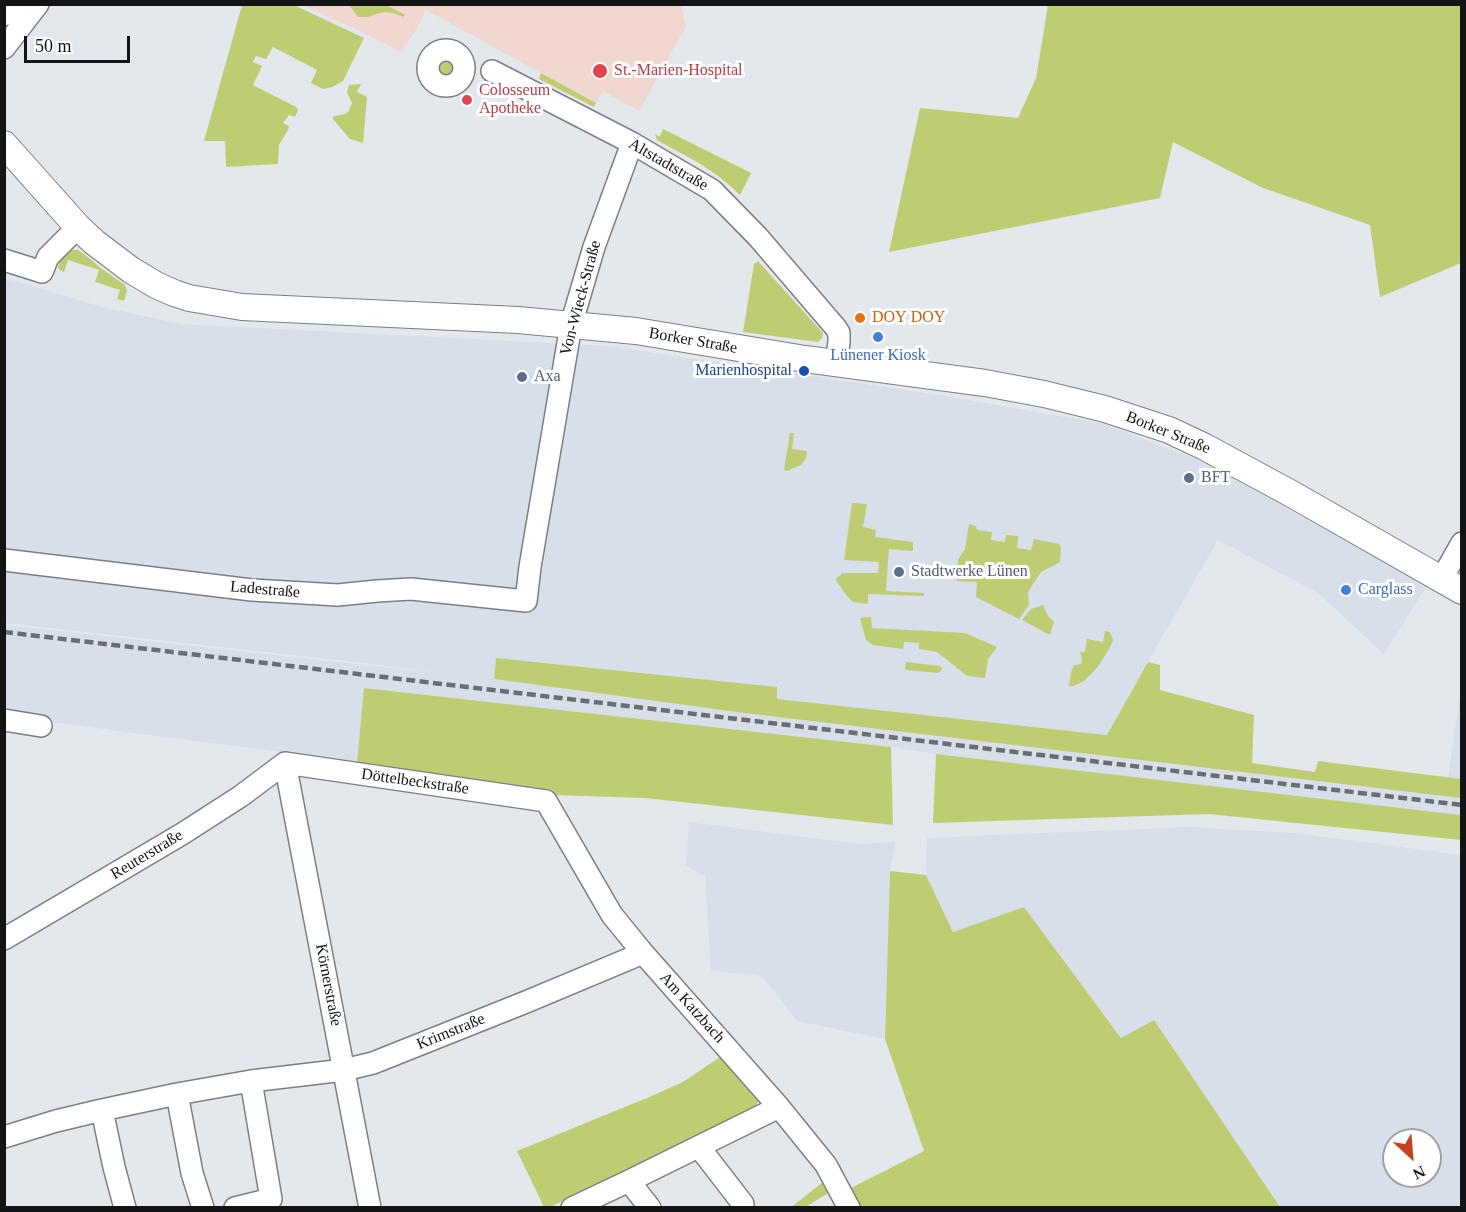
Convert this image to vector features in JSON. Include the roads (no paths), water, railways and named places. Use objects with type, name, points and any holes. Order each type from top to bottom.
[{"type":"main road","name":"Borker Straße","points":[[5,146],[78,227],[131,270],[174,293],[205,302],[242,307],[518,320],[636,331],[836,363],[1014,388],[1105,409],[1169,430],[1242,467],[1451,586]]},
{"type":"street","points":[[4,15],[13,4]]},
{"type":"street","points":[[4,48],[38,4]]},
{"type":"street","name":"Altstadtstraße","points":[[464,65],[489,70],[632,143],[712,190],[758,237],[836,328],[839,333],[836,363]]},
{"type":"street","name":"Von-Wieck-Straße","points":[[526,601],[571,324],[594,247],[632,143]]},
{"type":"street","points":[[4,260],[42,272],[48,257],[78,227]]},
{"type":"street","points":[[1451,586],[1461,543]]},
{"type":"street","name":"Ladestraße","points":[[4,560],[252,590],[338,595],[411,589],[526,601]]},
{"type":"street","points":[[4,720],[41,726]]},
{"type":"street","name":"Döttelbeckstraße","points":[[285,763],[546,801]]},
{"type":"street","name":"Reuterstraße","points":[[4,939],[182,834],[241,796],[285,763]]},
{"type":"street","name":"Körnerstraße","points":[[285,763],[370,1208]]},
{"type":"street","name":"Am Katzbach","points":[[546,801],[612,915],[779,1107],[826,1165],[849,1208]]},
{"type":"street","name":"Krimstraße","points":[[4,1137],[56,1121],[177,1094],[251,1081],[344,1070],[373,1063],[643,953]]},
{"type":"street","points":[[235,1208],[271,1200],[251,1081]]},
{"type":"street","points":[[177,1094],[192,1173],[203,1208]]},
{"type":"street","points":[[572,1208],[779,1107]]},
{"type":"street","points":[[102,1110],[125,1208]]},
{"type":"street","points":[[699,1147],[743,1204]]},
{"type":"street","points":[[629,1181],[650,1208]]},
{"type":"railway","points":[[4,632],[1462,805]]},
{"type":"place","name":"St.-Marien-Hospital","points":[[600,71]]},
{"type":"place","name":"Colosseum Apotheke","points":[[467,100]]},
{"type":"place","name":"DOY DOY","points":[[860,318]]},
{"type":"place","name":"Lünener Kiosk","points":[[878,337]]},
{"type":"place","name":"Marienhospital","points":[[804,371]]},
{"type":"place","name":"Axa","points":[[522,377]]},
{"type":"place","name":"BFT","points":[[1189,478]]},
{"type":"place","name":"Stadtwerke Lünen","points":[[899,572]]},
{"type":"place","name":"Carglass","points":[[1346,590]]}]
